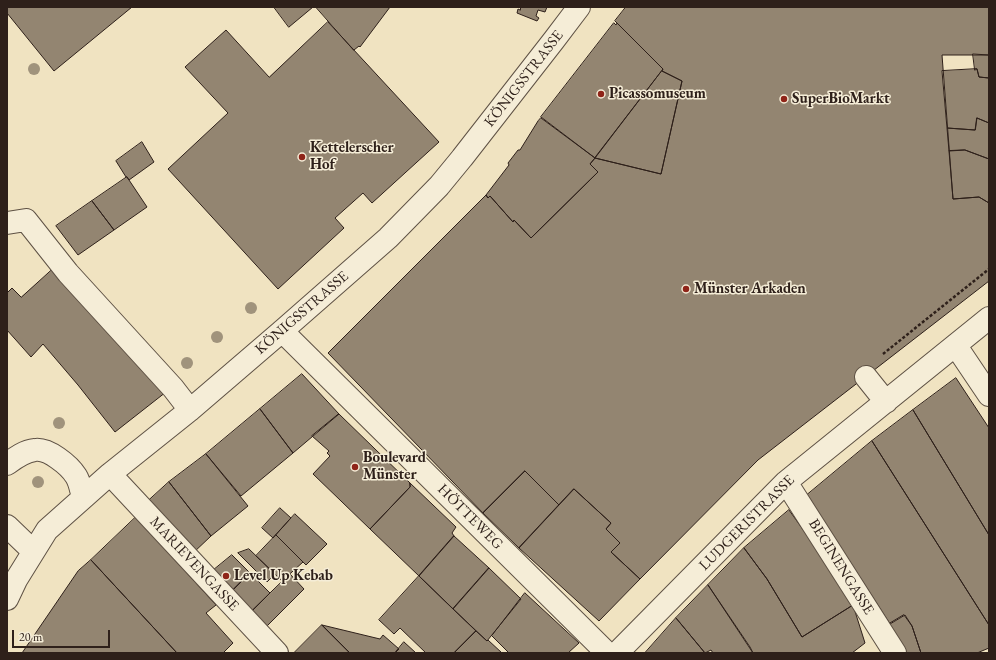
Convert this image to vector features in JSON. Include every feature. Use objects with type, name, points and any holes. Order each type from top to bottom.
[{"type":"street","name":"KÖNIGSSTRASSE","points":[[7,599],[16,580],[47,530],[110,474],[190,410],[388,238],[439,186],[579,7]]},
{"type":"street","points":[[17,222],[68,273],[173,388],[190,410]]},
{"type":"street","name":"LUDGERISTRASSE","points":[[617,653],[786,482],[989,318]]},
{"type":"street","name":"HÖTTEWEG","points":[[282,331],[607,653]]},
{"type":"street","points":[[956,346],[989,394]]},
{"type":"street","points":[[866,377],[886,402]]},
{"type":"street","points":[[7,464],[21,454],[35,450],[49,453],[63,462],[76,476],[83,497]]},
{"type":"street","name":"MARIEVENGASSE","points":[[110,474],[278,653]]},
{"type":"street","name":"BEGINENGASSE","points":[[786,482],[894,653]]},
{"type":"street","points":[[7,526],[33,552]]},
{"type":"path","points":[[880,356],[989,270]]},
{"type":"building","points":[[7,7],[132,7],[54,71],[7,13]]},
{"type":"building","points":[[274,7],[313,7],[289,27]]},
{"type":"building","points":[[316,7],[390,7],[360,47],[359,46],[354,50]]},
{"type":"building","points":[[521,7],[547,7],[545,12],[538,10],[536,16],[539,18],[537,21],[517,13],[518,9],[520,10]]},
{"type":"building","name":"Münster Arkaden","points":[[626,7],[989,7],[989,55],[942,55],[953,199],[979,197],[989,203],[989,281],[758,460],[640,579],[611,552],[620,543],[606,529],[611,523],[574,489],[559,505],[525,471],[483,513],[328,353],[486,195],[488,198],[490,196],[513,222],[514,220],[531,238],[598,172],[590,164],[595,158],[661,174],[682,81],[662,71],[663,69],[615,21]]},
{"type":"building","name":"Kettelerscher Hof","points":[[328,22],[439,142],[372,203],[363,193],[335,218],[344,228],[278,289],[168,169],[228,113],[185,67],[226,30],[269,77]]},
{"type":"building","name":"Picassomuseum","points":[[614,23],[616,25],[617,23],[663,69],[595,158],[541,117]]},
{"type":"building","points":[[973,54],[989,55],[989,78],[979,77],[977,69],[975,70]]},
{"type":"building","points":[[977,69],[979,77],[989,78],[989,123],[977,118],[975,130],[947,128],[942,71]]},
{"type":"building","points":[[662,71],[682,81],[661,174],[595,158]]},
{"type":"building","points":[[541,118],[595,158],[590,164],[598,172],[531,238],[514,220],[513,222],[490,196],[488,198],[486,195],[509,165],[508,163],[518,150],[520,150]]},
{"type":"building","points":[[977,118],[989,123],[989,159],[965,150],[949,151],[947,128],[975,130]]},
{"type":"building","points":[[142,142],[154,162],[129,180],[116,161]]},
{"type":"building","points":[[965,150],[989,159],[989,203],[979,197],[953,199],[949,151]]},
{"type":"building","points":[[127,177],[147,207],[114,230],[92,201]]},
{"type":"building","points":[[92,201],[114,230],[78,255],[56,226]]},
{"type":"building","points":[[53,269],[166,392],[115,432],[43,344],[31,357],[7,330],[7,293],[12,288],[21,297]]},
{"type":"building","points":[[302,374],[339,414],[293,453],[260,409]]},
{"type":"building","points":[[956,378],[989,428],[989,535],[913,410]]},
{"type":"building","points":[[260,409],[293,453],[241,496],[206,454]]},
{"type":"building","points":[[913,410],[989,535],[989,625],[872,441]]},
{"type":"building","points":[[339,414],[410,483],[410,487],[370,529],[313,474],[330,456],[327,453],[329,451],[312,436]]},
{"type":"building","points":[[872,441],[989,625],[989,648],[977,653],[921,653],[912,626],[905,615],[890,624],[807,495]]},
{"type":"building","points":[[206,454],[248,506],[211,536],[169,482]]},
{"type":"building","points":[[525,471],[559,505],[519,548],[483,513]]},
{"type":"building","points":[[169,482],[211,536],[192,554],[146,503]]},
{"type":"building","points":[[410,483],[456,527],[452,533],[454,536],[419,576],[370,529],[410,487]]},
{"type":"building","points":[[574,489],[611,523],[606,529],[620,543],[611,552],[640,579],[599,621],[519,548]]},
{"type":"building","points":[[280,508],[291,518],[273,538],[262,528]]},
{"type":"building","points":[[789,510],[827,563],[853,605],[802,637],[767,579],[744,548]]},
{"type":"building","points":[[295,514],[327,544],[306,565],[276,535]]},
{"type":"building","points":[[136,517],[216,605],[206,613],[233,643],[223,653],[177,653],[91,560]]},
{"type":"building","points":[[276,535],[303,562],[282,581],[256,556]]},
{"type":"building","points":[[454,536],[489,568],[453,609],[419,576]]},
{"type":"building","points":[[744,548],[767,579],[802,637],[853,605],[865,643],[852,653],[753,653],[708,585]]},
{"type":"building","points":[[249,549],[275,574],[267,582],[238,553]]},
{"type":"building","points":[[232,555],[250,573],[230,593],[210,573]]},
{"type":"building","points":[[91,560],[177,653],[22,653],[78,571]]},
{"type":"building","points":[[489,568],[521,599],[487,641],[453,609]]},
{"type":"building","points":[[250,573],[270,593],[250,613],[230,593]]},
{"type":"building","points":[[290,574],[304,589],[265,628],[250,613]]},
{"type":"building","points":[[419,576],[476,631],[454,653],[426,653],[400,628],[394,634],[379,620]]},
{"type":"building","points":[[708,585],[753,653],[713,653],[711,650],[705,653],[676,618]]},
{"type":"building","points":[[525,593],[579,643],[568,653],[509,653],[492,636]]},
{"type":"building","points":[[904,615],[912,626],[921,653],[901,653],[884,627]]},
{"type":"building","points":[[676,618],[705,653],[645,653]]},
{"type":"building","points":[[322,625],[350,653],[294,653]]},
{"type":"building","points":[[322,625],[380,639],[383,635],[399,649],[395,653],[350,653]]},
{"type":"building","points":[[476,631],[487,641],[488,640],[502,653],[454,653]]},
{"type":"building","points":[[404,642],[416,653],[395,653]]},
{"type":"place","name":"Picassomuseum","points":[[601,94]]},
{"type":"place","name":"SuperBioMarkt","points":[[784,99]]},
{"type":"place","name":"Kettelerscher Hof","points":[[302,157]]},
{"type":"place","name":"Münster Arkaden","points":[[686,289]]},
{"type":"place","name":"Boulevard Münster","points":[[355,467]]},
{"type":"place","name":"Level Up Kebab","points":[[226,576]]}]
